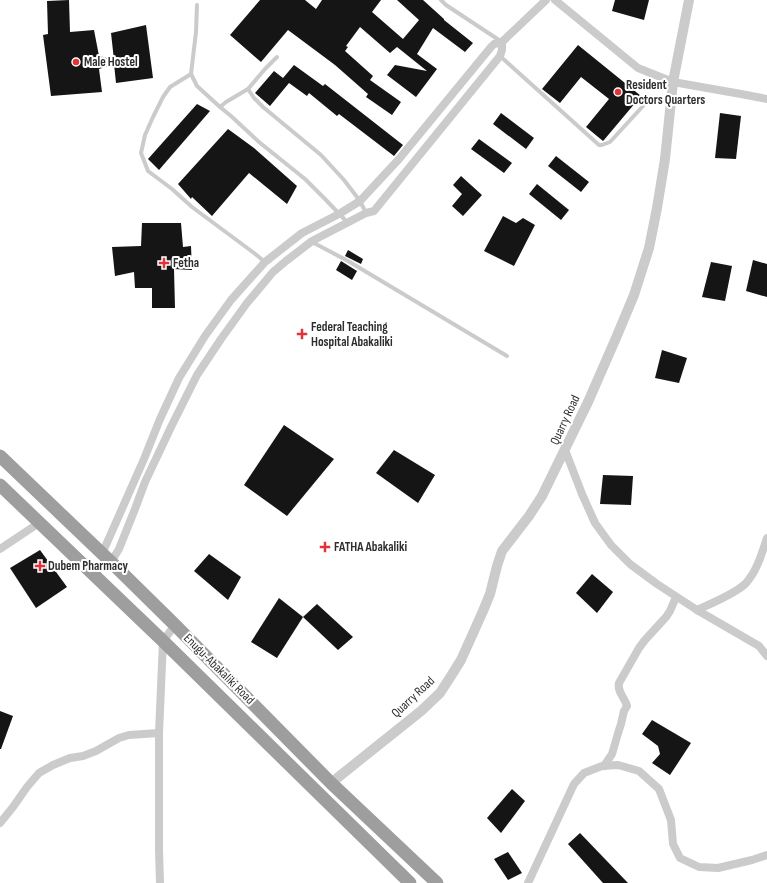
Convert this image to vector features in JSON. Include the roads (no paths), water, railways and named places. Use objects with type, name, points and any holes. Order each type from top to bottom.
[{"type":"highway","name":"Enugu-Abakaliki Road","points":[[0,456],[176,625],[331,783],[437,883]]},
{"type":"highway","name":"Enugu-Abakaliki Road","points":[[0,485],[163,641],[410,883]]},
{"type":"street","points":[[107,558],[160,419],[180,378],[205,336],[231,300],[265,262],[302,233],[339,214],[360,201],[399,159],[491,47],[494,44],[502,42],[546,0]]},
{"type":"street","points":[[556,0],[638,68],[673,82],[767,99]]},
{"type":"street","name":"Quarry Road","points":[[331,783],[421,711],[440,693],[461,660],[483,612],[490,594],[502,552],[542,496],[588,402],[634,295],[649,248],[658,208],[673,82],[689,0]]},
{"type":"street","points":[[107,558],[119,549],[136,509],[145,482],[170,426],[197,375],[247,302],[273,272],[286,260],[312,241],[366,213],[374,211],[500,56],[502,42]]},
{"type":"street","points":[[463,80],[473,89]]},
{"type":"street","points":[[420,132],[431,141]]},
{"type":"street","points":[[565,450],[595,523],[611,545],[630,564],[657,584],[697,610],[759,646],[767,656]]},
{"type":"street","points":[[0,550],[39,523]]},
{"type":"street","points":[[697,610],[736,591],[746,584],[761,556],[767,538]]},
{"type":"street","points":[[604,766],[613,752],[627,706],[618,688],[619,682],[639,648],[666,617],[676,597]]},
{"type":"street","points":[[160,883],[159,733],[163,641],[176,625]]},
{"type":"street","points":[[0,823],[27,786],[39,773],[53,765],[70,758],[83,756],[96,751],[119,738],[159,733]]},
{"type":"street","points":[[528,883],[574,784],[584,773],[604,766],[618,765],[639,771],[659,789],[670,820],[672,844],[680,858],[699,867],[718,868],[767,855]]},
{"type":"lane","points":[[441,0],[502,42]]},
{"type":"lane","points":[[197,5],[196,32],[191,74],[197,86],[258,142],[305,179],[347,223]]},
{"type":"lane","points":[[500,56],[599,144],[602,145],[610,142],[643,106]]},
{"type":"lane","points":[[220,107],[248,89],[277,57]]},
{"type":"lane","points":[[191,74],[170,87],[163,97],[145,135],[141,153],[148,171],[172,189],[192,207],[265,262]]},
{"type":"lane","points":[[248,89],[263,107],[321,155],[344,180],[360,201],[366,213]]},
{"type":"lane","points":[[312,241],[507,356]]},
{"type":"place","name":"Male Hostel","points":[[76,62]]},
{"type":"place","name":"Resident Doctors Quarters","points":[[618,92]]},
{"type":"place","name":"Fetha","points":[[164,263]]},
{"type":"place","name":"Federal Teaching Hospital Abakaliki","points":[[302,334]]},
{"type":"place","name":"FATHA Abakaliki","points":[[325,547]]},
{"type":"place","name":"Dubem Pharmacy","points":[[40,566]]}]
